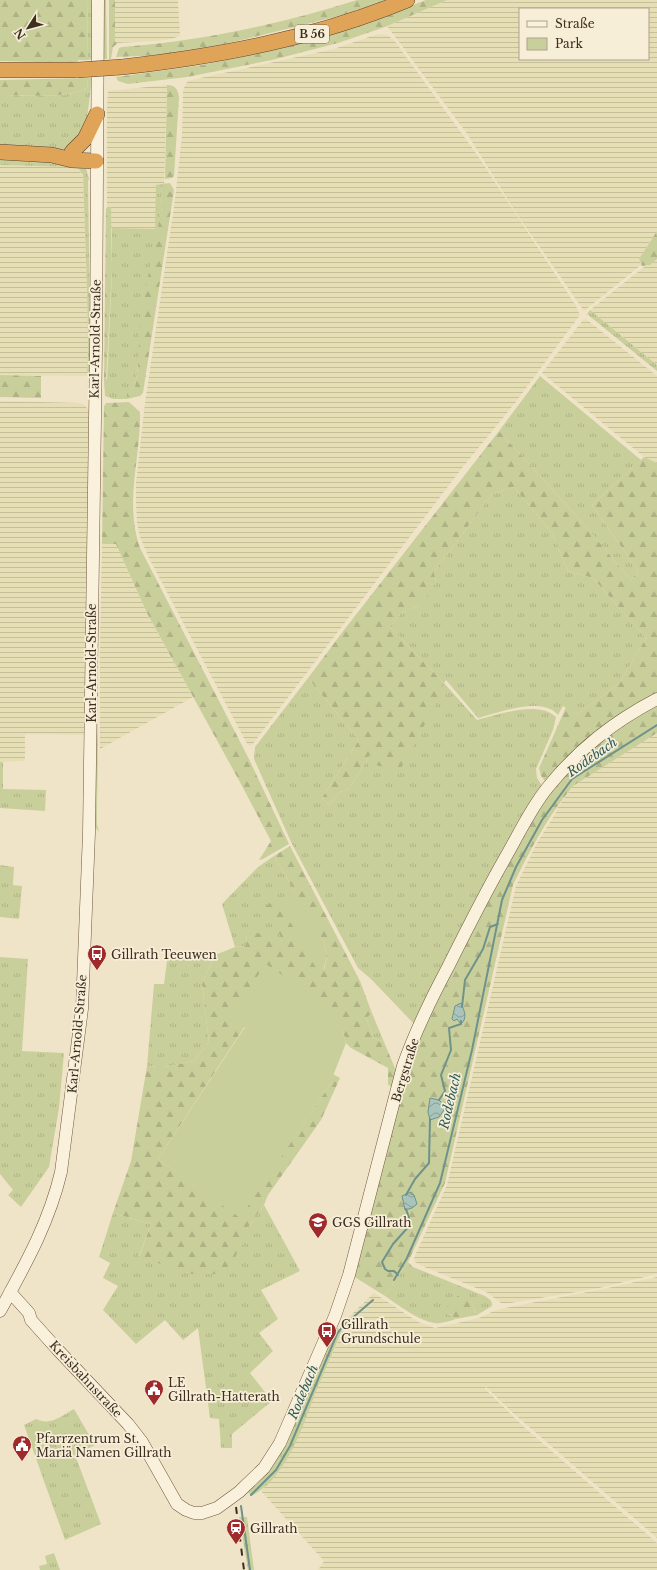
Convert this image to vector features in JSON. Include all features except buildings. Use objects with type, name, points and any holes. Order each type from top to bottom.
[{"type":"highway","name":"B 56","points":[[0,70],[78,70],[122,67],[197,58],[311,34],[357,19],[407,0]]},
{"type":"highway","points":[[72,152],[85,139],[97,114]]},
{"type":"highway","points":[[0,152],[52,155],[85,161],[96,161]]},
{"type":"highway","points":[[52,155],[85,152],[96,161]]},
{"type":"main road","name":"Karl-Arnold-Straße","points":[[5,1301],[43,1230],[56,1192],[61,1170],[82,1009],[91,718],[90,658],[96,334],[98,0]]},
{"type":"main road","name":"Bergstraße","points":[[238,1492],[264,1468],[280,1443],[335,1316],[361,1236],[410,1047],[433,994],[474,915],[547,788],[575,757],[595,738],[615,723],[657,699]]},
{"type":"main road","name":"Kreisbahnstraße","points":[[5,1301],[26,1319],[31,1320],[128,1424],[142,1442],[174,1501],[181,1507],[194,1513],[210,1511],[238,1492]]},
{"type":"shaded area","points":[[115,0],[178,0],[180,36],[158,41],[115,43]]},
{"type":"shaded area","points":[[447,0],[657,0],[657,231],[639,259],[641,265],[584,311],[516,213],[468,135],[387,26]]},
{"type":"shaded area","points":[[378,34],[387,35],[394,40],[478,156],[576,306],[580,315],[515,403],[462,468],[250,746],[246,742],[149,558],[140,537],[137,523],[136,483],[145,403],[175,200],[182,135],[183,90],[187,82],[191,80],[334,49]]},
{"type":"shaded area","points":[[167,85],[164,190],[155,229],[107,228],[108,91]]},
{"type":"shaded area","points":[[0,165],[75,167],[79,169],[83,176],[87,286],[87,376],[0,375]]},
{"type":"shaded area","points":[[657,259],[657,365],[590,310],[644,267],[650,265]]},
{"type":"shaded area","points":[[586,319],[657,376],[657,463],[644,457],[542,373],[583,320]]},
{"type":"shaded area","points":[[0,401],[79,403],[83,404],[90,411],[84,735],[25,734],[25,761],[0,762]]},
{"type":"shaded area","points":[[102,544],[116,544],[147,613],[193,697],[100,749],[100,648]]},
{"type":"shaded area","points":[[657,733],[657,1274],[595,1289],[510,1303],[501,1303],[486,1292],[422,1266],[415,1262],[414,1258],[447,1185],[516,886],[537,843],[557,811],[556,810],[573,786]]},
{"type":"shaded area","points":[[657,1277],[657,1538],[512,1412],[486,1387],[485,1389],[524,1427],[657,1543],[657,1570],[318,1570],[324,1561],[261,1491],[279,1472],[294,1446],[321,1378],[344,1328],[339,1326],[374,1293],[418,1322],[435,1328],[479,1318],[496,1310]]},
{"type":"green space","points":[[0,0],[87,0],[88,60],[78,60],[78,63],[0,61]]},
{"type":"green space","points":[[87,0],[91,0],[92,4],[92,59],[88,60]]},
{"type":"green space","points":[[104,0],[106,0],[107,59],[104,59]]},
{"type":"green space","points":[[109,0],[115,0],[115,42],[119,42],[113,47],[111,59],[109,59]]},
{"type":"green space","points":[[357,0],[386,0],[350,13],[225,44],[167,55],[116,57],[119,48],[122,47],[211,36],[241,30],[299,17]]},
{"type":"green space","points":[[426,0],[447,0],[385,27],[338,43],[272,60],[187,77],[128,84],[118,81],[116,77],[202,65],[294,45],[371,21]]},
{"type":"green space","points":[[88,78],[92,78],[86,127],[70,149],[58,152],[0,147],[0,95],[45,96],[70,94],[87,88]]},
{"type":"green space","points":[[88,78],[87,88],[69,94],[45,96],[0,95],[0,80]]},
{"type":"green space","points":[[167,85],[176,88],[179,97],[174,176],[172,178],[165,179]]},
{"type":"green space","points":[[0,157],[49,160],[86,168],[89,179],[91,376],[87,376],[87,286],[83,175],[79,169],[75,167],[0,165]]},
{"type":"green space","points":[[170,183],[174,190],[143,393],[140,396],[127,399],[127,392],[135,387],[138,366],[140,317],[162,207],[161,184]]},
{"type":"green space","points":[[161,184],[162,207],[152,263],[135,387],[128,392],[127,399],[113,399],[105,396],[104,381],[107,379],[112,271],[112,228],[155,229],[156,185]]},
{"type":"green space","points":[[111,207],[112,271],[106,381],[104,381],[106,209]]},
{"type":"green space","points":[[657,231],[657,259],[650,265],[642,266],[639,259]]},
{"type":"green space","points":[[590,310],[657,365],[657,371],[587,314]]},
{"type":"green space","points":[[0,375],[41,376],[41,398],[0,397]]},
{"type":"green space","points":[[540,376],[641,460],[592,505],[638,571],[631,580],[581,521],[499,431]]},
{"type":"green space","points":[[129,402],[140,412],[140,429],[133,497],[135,531],[140,548],[249,759],[289,844],[263,859],[259,860],[271,841],[147,613],[116,544],[102,544],[104,406],[106,403]]},
{"type":"green space","points":[[499,431],[581,521],[631,580],[638,571],[592,505],[644,457],[657,463],[657,733],[573,786],[555,809],[513,885],[445,1183],[408,1262],[385,1296],[353,1276],[401,1090],[415,1046],[529,822],[552,789],[541,776],[539,768],[566,707],[576,715],[619,684],[646,638],[593,578],[568,571],[552,533],[514,487],[492,494],[434,572],[436,582],[432,590],[419,606],[401,613],[390,627],[444,683],[437,702],[401,768],[378,766],[370,755],[349,789],[340,792],[329,805],[322,798],[359,740],[308,678]]},
{"type":"green space","points":[[514,487],[552,533],[568,571],[593,578],[646,638],[619,684],[576,715],[563,706],[558,715],[550,709],[534,706],[514,708],[478,718],[446,680],[444,683],[390,627],[401,613],[419,606],[436,582],[434,572],[492,494]]},
{"type":"green space","points":[[308,678],[359,740],[322,798],[329,805],[340,792],[349,789],[370,755],[444,683],[477,720],[506,712],[529,709],[548,712],[556,717],[553,730],[536,769],[537,778],[543,787],[416,1026],[371,979],[358,968],[292,844],[254,759],[255,747]]},
{"type":"green space","points":[[96,688],[98,740],[97,824],[99,832],[95,827]]},
{"type":"green space","points":[[0,762],[3,762],[3,789],[46,790],[45,811],[0,808]]},
{"type":"green space","points":[[290,846],[360,981],[372,1013],[366,1018],[374,1038],[384,1042],[397,1073],[392,1088],[388,1084],[388,1068],[351,1048],[346,1043],[343,1031],[348,1020],[230,1016],[245,1026],[158,1159],[240,1217],[329,1086],[333,1074],[340,1078],[321,1120],[268,1195],[264,1205],[247,1229],[249,1235],[223,1274],[192,1274],[139,1257],[151,1224],[113,1213],[131,1161],[147,1066],[165,1067],[194,1061],[209,1042],[202,984],[215,955],[235,947],[246,946],[247,935],[258,933],[283,941],[265,906],[278,900],[315,966],[324,969],[327,957],[324,942],[274,856]]},
{"type":"green space","points":[[274,856],[324,942],[327,957],[323,969],[315,966],[306,951],[283,941],[247,935],[246,946],[235,947],[222,904],[258,867]]},
{"type":"green space","points":[[0,865],[14,867],[13,885],[22,886],[19,919],[0,917]]},
{"type":"green space","points":[[296,891],[318,929],[322,940],[325,950],[323,969],[315,966],[279,901]]},
{"type":"green space","points":[[168,953],[215,955],[202,984],[209,1042],[194,1061],[165,1067],[147,1066],[154,984],[164,984]]},
{"type":"green space","points":[[0,957],[28,959],[22,1051],[64,1053],[59,1108],[49,1167],[21,1207],[8,1195],[13,1190],[0,1174]]},
{"type":"green space","points":[[266,964],[349,1021],[343,1031],[346,1043],[329,1086],[240,1218],[158,1159],[245,1027],[230,1016]]},
{"type":"green space","points":[[372,1013],[384,1042],[374,1038],[366,1018]]},
{"type":"green space","points":[[264,1205],[300,1271],[261,1290],[278,1319],[259,1333],[273,1351],[250,1373],[272,1401],[232,1434],[232,1448],[221,1448],[219,1419],[210,1418],[198,1328],[183,1340],[165,1320],[136,1344],[103,1310],[118,1286],[103,1278],[110,1263],[99,1257],[113,1213],[151,1224],[139,1256],[247,1229]]},
{"type":"green space","points":[[408,1262],[413,1267],[485,1296],[491,1301],[492,1306],[477,1315],[471,1301],[448,1314],[456,1319],[440,1323],[429,1322],[416,1316],[385,1296]]},
{"type":"green space","points":[[462,1293],[470,1298],[477,1315],[456,1319],[446,1312],[447,1307],[451,1301]]},
{"type":"green space","points":[[337,1328],[342,1330],[293,1449],[275,1477],[264,1488],[251,1496],[248,1492],[268,1472],[283,1449]]},
{"type":"green space","points":[[74,1409],[95,1445],[75,1455],[101,1524],[65,1540],[24,1425],[36,1419],[41,1421],[51,1421]]},
{"type":"green space","points":[[239,1517],[247,1517],[254,1570],[248,1570]]},
{"type":"green space","points":[[54,1553],[60,1570],[40,1570],[39,1566],[47,1564],[45,1556]]},
{"type":"water","points":[[461,1003],[465,1017],[461,1024],[457,1019],[454,1021],[452,1019],[455,1006]]},
{"type":"water","points":[[430,1098],[439,1100],[446,1107],[439,1117],[430,1120],[428,1112]]},
{"type":"water","points":[[411,1192],[411,1194],[414,1195],[417,1204],[412,1208],[405,1210],[402,1196]]},
{"type":"waterway","name":"Rodebach","points":[[394,1280],[407,1258],[440,1183],[472,1050],[502,900],[516,867],[542,820],[572,779],[657,725]]},
{"type":"waterway","name":"Rodebach","points":[[462,1007],[465,980],[483,949],[490,927],[498,924]]},
{"type":"waterway","name":"Rodebach","points":[[439,1100],[445,1091],[441,1075],[451,1050],[449,1028],[461,1024],[461,1021]]},
{"type":"waterway","name":"Rodebach","points":[[406,1195],[415,1179],[429,1163],[430,1119]]},
{"type":"waterway","name":"Rodebach","points":[[398,1275],[394,1271],[388,1271],[385,1269],[382,1262],[393,1244],[411,1224],[406,1209]]},
{"type":"waterway","name":"Rodebach","points":[[251,1495],[276,1470],[290,1446],[337,1334],[343,1326],[373,1300]]},
{"type":"waterway","name":"Rodebach","points":[[241,1506],[250,1570]]},
{"type":"railway","points":[[236,1507],[244,1570]]},
{"type":"place","name":"Gillrath Teeuwen","points":[[97,971]]},
{"type":"place","name":"GGS Gillrath","points":[[318,1239]]},
{"type":"place","name":"Gillrath Grundschule","points":[[327,1348]]},
{"type":"place","name":"LE Gillrath-Hatterath","points":[[154,1406]]},
{"type":"place","name":"Pfarrzentrum St. Mariä Namen Gillrath","points":[[22,1462]]},
{"type":"place","name":"Gillrath","points":[[236,1545]]}]
